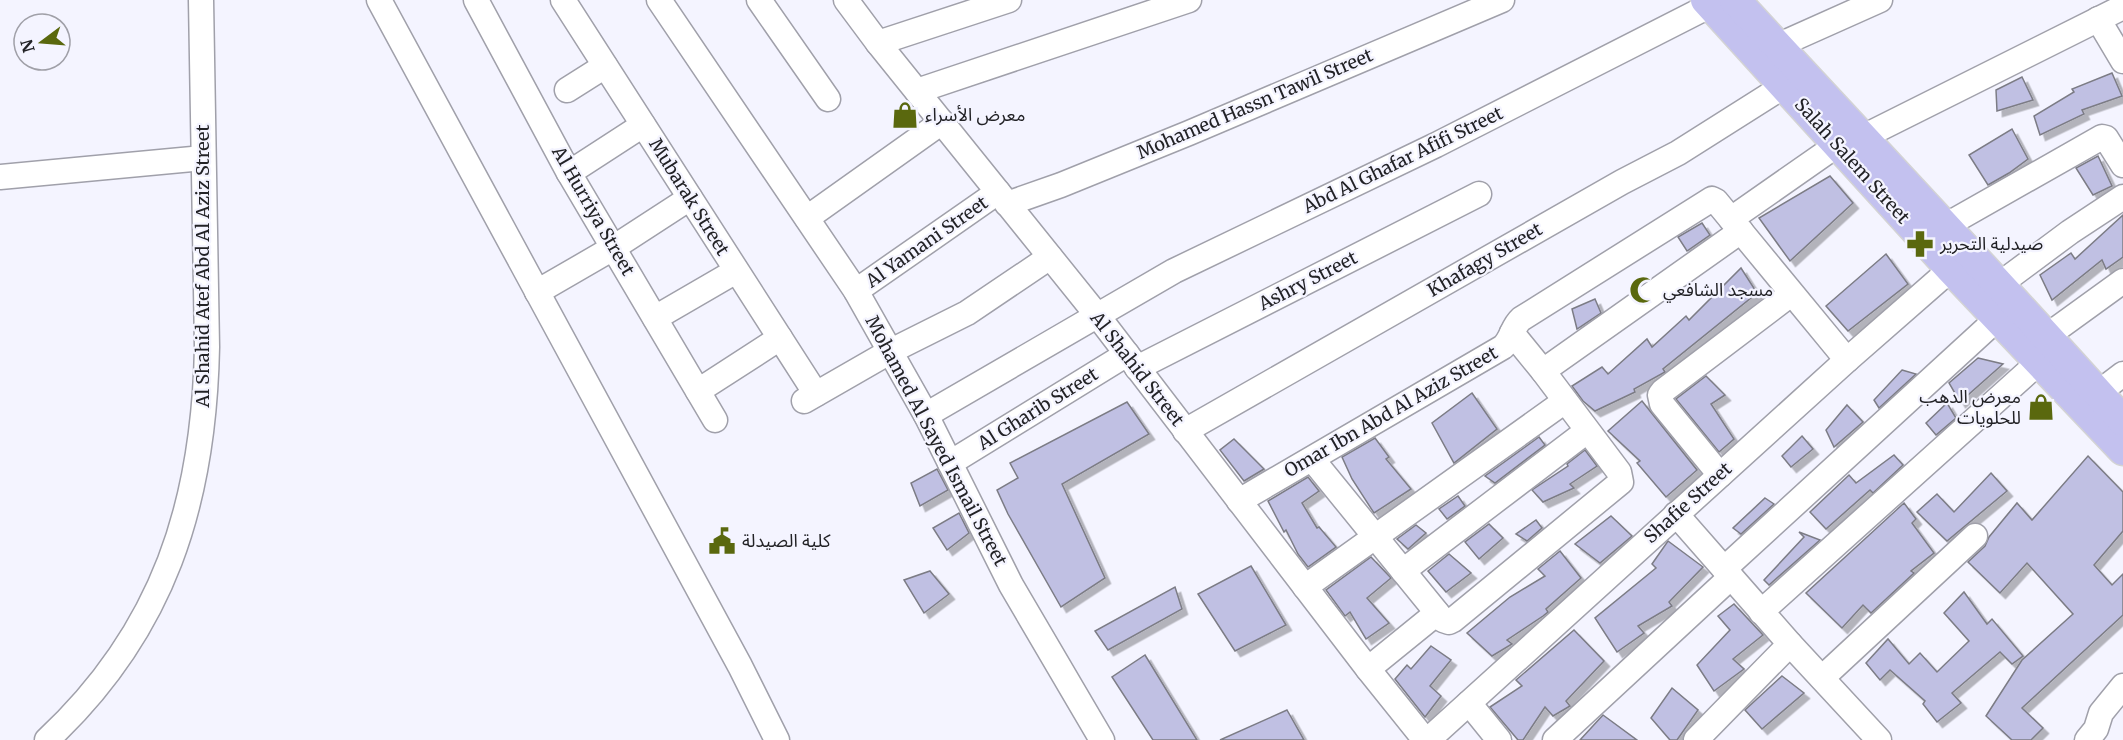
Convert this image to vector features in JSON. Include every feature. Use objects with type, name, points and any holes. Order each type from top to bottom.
[{"type":"main road","name":"Salah Salem Street","points":[[1717,2],[1777,46],[1849,142],[1951,269],[1998,318],[2043,349],[2098,393],[2123,421]]},
{"type":"main road","name":"Salah Salem Street","points":[[1717,2],[1784,86],[1945,226],[2000,284],[2043,349],[2123,450]]},
{"type":"street","name":"Al Shahid Atef Abd Al Aziz Street","points":[[47,740],[101,681],[138,628],[179,540],[198,464],[206,386],[201,0]]},
{"type":"street","points":[[379,0],[740,666],[777,740]]},
{"type":"street","name":"Al Hurriya Street","points":[[476,0],[569,173],[715,420]]},
{"type":"street","name":"Mubarak Street","points":[[563,0],[780,338],[809,398],[891,351]]},
{"type":"street","name":"Mohamed Al Sayed Ismail Street","points":[[660,0],[856,291],[926,415],[1011,585],[1102,740]]},
{"type":"street","points":[[759,0],[828,99]]},
{"type":"street","name":"Al Shahid Street","points":[[846,0],[878,44],[1097,315],[1368,669],[1427,740]]},
{"type":"street","points":[[878,44],[1009,0]]},
{"type":"street","points":[[916,91],[1189,0]]},
{"type":"street","name":"Mohamed Hassn Tawil Street","points":[[1003,198],[1060,185],[1189,133],[1502,0]]},
{"type":"street","points":[[1777,46],[1881,0]]},
{"type":"street","name":"Abd Al Ghafar Afifi Street","points":[[926,415],[1174,271],[1436,145],[1717,2]]},
{"type":"street","points":[[1543,371],[1849,142],[2123,7]]},
{"type":"street","points":[[2098,19],[2123,62]]},
{"type":"street","points":[[567,90],[605,66]]},
{"type":"street","name":"Khafagy Street","points":[[1185,431],[1622,182],[1678,153],[1784,86]]},
{"type":"street","points":[[807,218],[942,122]]},
{"type":"street","points":[[569,173],[643,125]]},
{"type":"street","points":[[1945,226],[2102,137],[2106,138],[2123,165]]},
{"type":"street","points":[[0,177],[203,158]]},
{"type":"street","name":"Ashry Street","points":[[1132,361],[1479,194]]},
{"type":"street","points":[[2000,284],[2070,232],[2123,197]]},
{"type":"street","points":[[537,292],[613,248],[690,198]]},
{"type":"street","name":"Al Yamani Street","points":[[856,291],[1003,198]]},
{"type":"street","name":"Omar Ibn Abd Al Aziz Street","points":[[1239,501],[1503,347],[1521,319],[1708,200],[1712,198],[1715,200],[1736,225]]},
{"type":"street","points":[[1736,225],[1847,360]]},
{"type":"street","points":[[891,351],[986,302],[1050,257]]},
{"type":"street","name":"Shafie Street","points":[[1427,740],[1847,360],[1951,269]]},
{"type":"street","points":[[655,318],[736,271]]},
{"type":"street","points":[[1761,612],[2043,349],[2123,281]]},
{"type":"street","points":[[1720,475],[1662,404],[1660,395],[1791,294]]},
{"type":"street","points":[[1555,740],[1727,573],[1998,318]]},
{"type":"street","points":[[1312,459],[1443,620],[1449,622],[1454,620],[1617,486],[1621,478],[1619,472],[1512,333]]},
{"type":"street","points":[[698,391],[780,338]]},
{"type":"street","name":"Al Gharib Street","points":[[950,463],[1132,361]]},
{"type":"street","points":[[2098,393],[2123,374]]},
{"type":"street","points":[[1305,586],[1565,401]]},
{"type":"street","points":[[1403,570],[1587,431]]},
{"type":"street","points":[[1676,514],[1761,612],[1879,740]]},
{"type":"street","points":[[1822,678],[1975,536]]},
{"type":"street","points":[[1368,669],[1437,613]]},
{"type":"street","points":[[1696,740],[1790,644]]},
{"type":"street","points":[[2092,734],[2101,713],[2123,686]]},
{"type":"street","points":[[1469,703],[1498,740]]},
{"type":"street","points":[[2092,734],[2108,726],[2123,709]]},
{"type":"building","points":[[2112,73],[2122,96],[2082,110],[2084,114],[2040,135],[2034,116],[2074,92],[2072,89]]},
{"type":"building","points":[[2022,77],[2033,100],[1997,111],[1996,90]]},
{"type":"building","points":[[2012,129],[2028,159],[1988,185],[1969,155]]},
{"type":"building","points":[[2098,156],[2112,186],[2093,195],[2076,168]]},
{"type":"building","points":[[1830,176],[1853,203],[1790,261],[1759,218]]},
{"type":"building","points":[[2123,215],[2123,257],[2106,269],[2102,260],[2052,300],[2040,275],[2071,253],[2075,259]]},
{"type":"building","points":[[1702,223],[1710,235],[1687,251],[1678,237]]},
{"type":"building","points":[[1886,254],[1908,284],[1848,331],[1826,306]]},
{"type":"building","points":[[1741,268],[1757,293],[1663,369],[1665,372],[1634,389],[1635,392],[1595,411],[1583,401],[1572,386],[1602,367],[1608,374],[1647,339],[1652,347],[1686,316],[1689,320]]},
{"type":"building","points":[[1595,299],[1601,313],[1577,329],[1572,309]]},
{"type":"building","points":[[1978,358],[2003,364],[1960,402],[1949,383]]},
{"type":"building","points":[[1902,370],[1916,374],[1879,408],[1874,400]]},
{"type":"building","points":[[1706,376],[1725,395],[1711,404],[1734,439],[1719,452],[1676,399]]},
{"type":"building","points":[[1472,393],[1497,429],[1454,463],[1432,423]]},
{"type":"building","points":[[1642,401],[1697,470],[1666,497],[1637,463],[1640,461],[1608,431]]},
{"type":"building","points":[[1127,402],[1149,434],[1062,484],[1105,578],[1061,607],[1008,514],[997,490],[1018,478],[1010,463]]},
{"type":"building","points":[[1947,403],[1956,418],[1936,435],[1926,423]]},
{"type":"building","points":[[1847,405],[1863,422],[1834,447],[1826,430]]},
{"type":"building","points":[[1802,436],[1813,449],[1791,467],[1782,456]]},
{"type":"building","points":[[1539,437],[1545,445],[1495,483],[1485,476]]},
{"type":"building","points":[[1375,438],[1389,457],[1386,459],[1411,489],[1374,513],[1352,479],[1342,457]]},
{"type":"building","points":[[1234,439],[1264,469],[1244,481],[1220,450]]},
{"type":"building","points":[[1585,450],[1597,466],[1570,484],[1574,488],[1543,502],[1532,490],[1568,466],[1567,464]]},
{"type":"building","points":[[1894,455],[1903,465],[1873,493],[1870,490],[1826,529],[1810,512],[1849,475],[1856,483]]},
{"type":"building","points":[[2088,456],[2123,492],[2123,531],[2094,565],[2112,585],[2123,574],[2123,615],[2022,708],[2043,728],[2031,740],[2012,740],[1986,716],[2022,660],[2073,614],[2027,563],[2000,593],[1968,562],[1985,546],[1989,537],[2017,503],[2032,520]]},
{"type":"building","points":[[937,469],[948,490],[920,506],[911,483]]},
{"type":"building","points":[[1991,473],[2007,491],[1947,541],[1917,512],[1937,494],[1954,512]]},
{"type":"building","points":[[1308,477],[1319,491],[1302,503],[1317,528],[1319,527],[1336,547],[1308,567],[1298,554],[1286,530],[1284,532],[1268,501]]},
{"type":"building","points":[[1458,496],[1465,506],[1447,519],[1439,509]]},
{"type":"building","points":[[1765,498],[1774,504],[1741,534],[1733,528]]},
{"type":"building","points":[[1904,503],[1916,519],[1912,523],[1934,553],[1911,571],[1914,573],[1871,613],[1863,605],[1842,628],[1806,593]]},
{"type":"building","points":[[959,513],[969,533],[947,550],[933,528]]},
{"type":"building","points":[[1611,516],[1632,536],[1600,563],[1575,544]]},
{"type":"building","points":[[1536,520],[1542,528],[1527,541],[1516,534]]},
{"type":"building","points":[[1489,524],[1503,538],[1479,559],[1465,542]]},
{"type":"building","points":[[1416,525],[1426,533],[1408,549],[1397,539]]},
{"type":"building","points":[[1799,532],[1820,540],[1769,585],[1764,580],[1804,537]]},
{"type":"building","points":[[1668,541],[1703,567],[1669,602],[1672,606],[1638,626],[1644,633],[1617,652],[1595,618],[1656,568],[1652,564]]},
{"type":"building","points":[[1560,551],[1581,578],[1546,609],[1548,612],[1507,640],[1512,644],[1492,656],[1467,633],[1510,597],[1545,576],[1538,569]]},
{"type":"building","points":[[1449,554],[1471,573],[1446,592],[1428,571]]},
{"type":"building","points":[[1371,557],[1391,578],[1367,598],[1389,623],[1366,639],[1350,612],[1345,616],[1326,590]]},
{"type":"building","points":[[1251,566],[1286,625],[1235,651],[1198,594]]},
{"type":"building","points":[[930,571],[949,594],[924,613],[904,580]]},
{"type":"building","points":[[1175,587],[1182,609],[1108,650],[1095,631]]},
{"type":"building","points":[[1964,592],[1987,624],[1992,619],[2023,656],[2012,664],[2000,652],[1952,693],[1961,703],[1937,722],[1923,704],[1925,701],[1890,670],[1880,680],[1866,663],[1888,639],[1909,664],[1920,653],[1937,672],[1969,641],[1944,613]]},
{"type":"building","points":[[1734,604],[1763,635],[1733,659],[1744,669],[1714,691],[1697,665],[1730,630],[1718,616]]},
{"type":"building","points":[[1574,630],[1604,661],[1566,701],[1570,706],[1553,716],[1545,707],[1523,740],[1518,740],[1490,707],[1522,686],[1516,680]]},
{"type":"building","points":[[1431,646],[1451,660],[1430,686],[1441,696],[1425,717],[1395,679],[1407,665],[1411,669]]},
{"type":"building","points":[[1145,655],[1197,740],[1153,740],[1112,677]]},
{"type":"building","points":[[1782,676],[1804,693],[1762,729],[1745,710]]},
{"type":"building","points":[[1672,688],[1698,710],[1677,740],[1670,740],[1651,718]]},
{"type":"building","points":[[1287,710],[1304,740],[1220,740]]},
{"type":"building","points":[[1603,715],[1637,740],[1580,740]]},
{"type":"place","name":"معرض الأسراء","points":[[905,115]]},
{"type":"place","name":"صيدلية التحرير","points":[[1920,244]]},
{"type":"place","name":"مسجد الشافعي","points":[[1643,290]]},
{"type":"place","name":"معرض الدهب للحلويات","points":[[2041,407]]},
{"type":"place","name":"كلية الصيدلة","points":[[722,541]]}]
